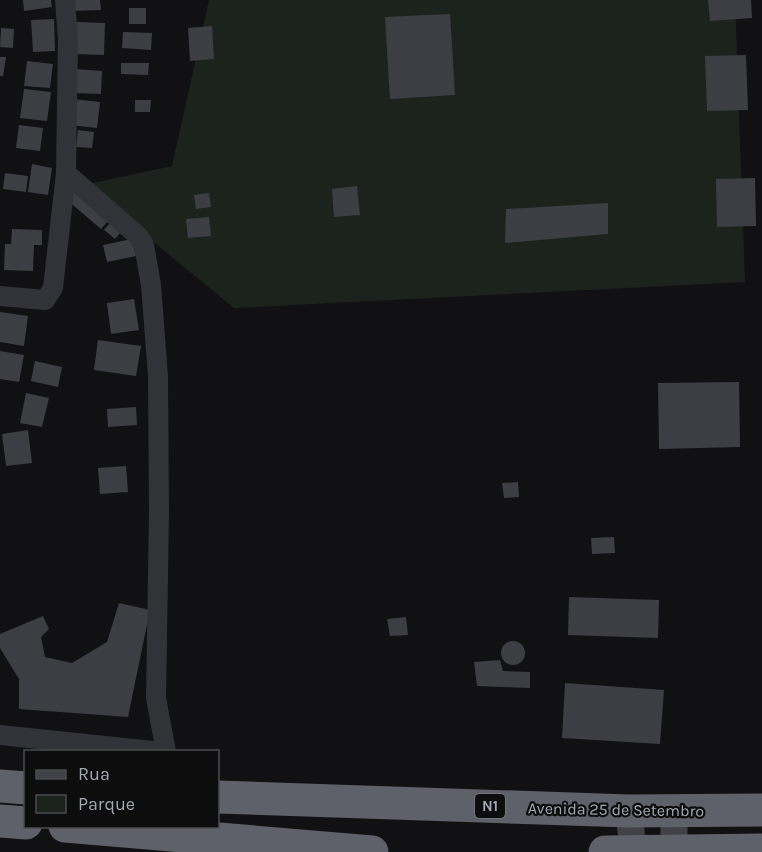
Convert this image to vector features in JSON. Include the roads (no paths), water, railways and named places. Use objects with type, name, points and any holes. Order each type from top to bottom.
[{"type":"highway","points":[[0,786],[24,788]]},
{"type":"highway","name":"Avenida 25 de Setembro","points":[[219,797],[629,811],[762,810]]},
{"type":"highway","points":[[0,821],[24,823]]},
{"type":"highway","points":[[89,828],[372,852]]},
{"type":"highway","points":[[604,852],[762,850]]},
{"type":"main road","points":[[674,810],[674,852]]},
{"type":"main road","points":[[629,811],[633,852]]},
{"type":"street","points":[[0,296],[45,300],[53,288],[66,173],[68,40],[65,0]]},
{"type":"street","points":[[66,173],[138,236],[144,245],[151,285],[158,376],[159,512],[156,698],[164,750]]},
{"type":"street","points":[[0,735],[145,750]]}]
